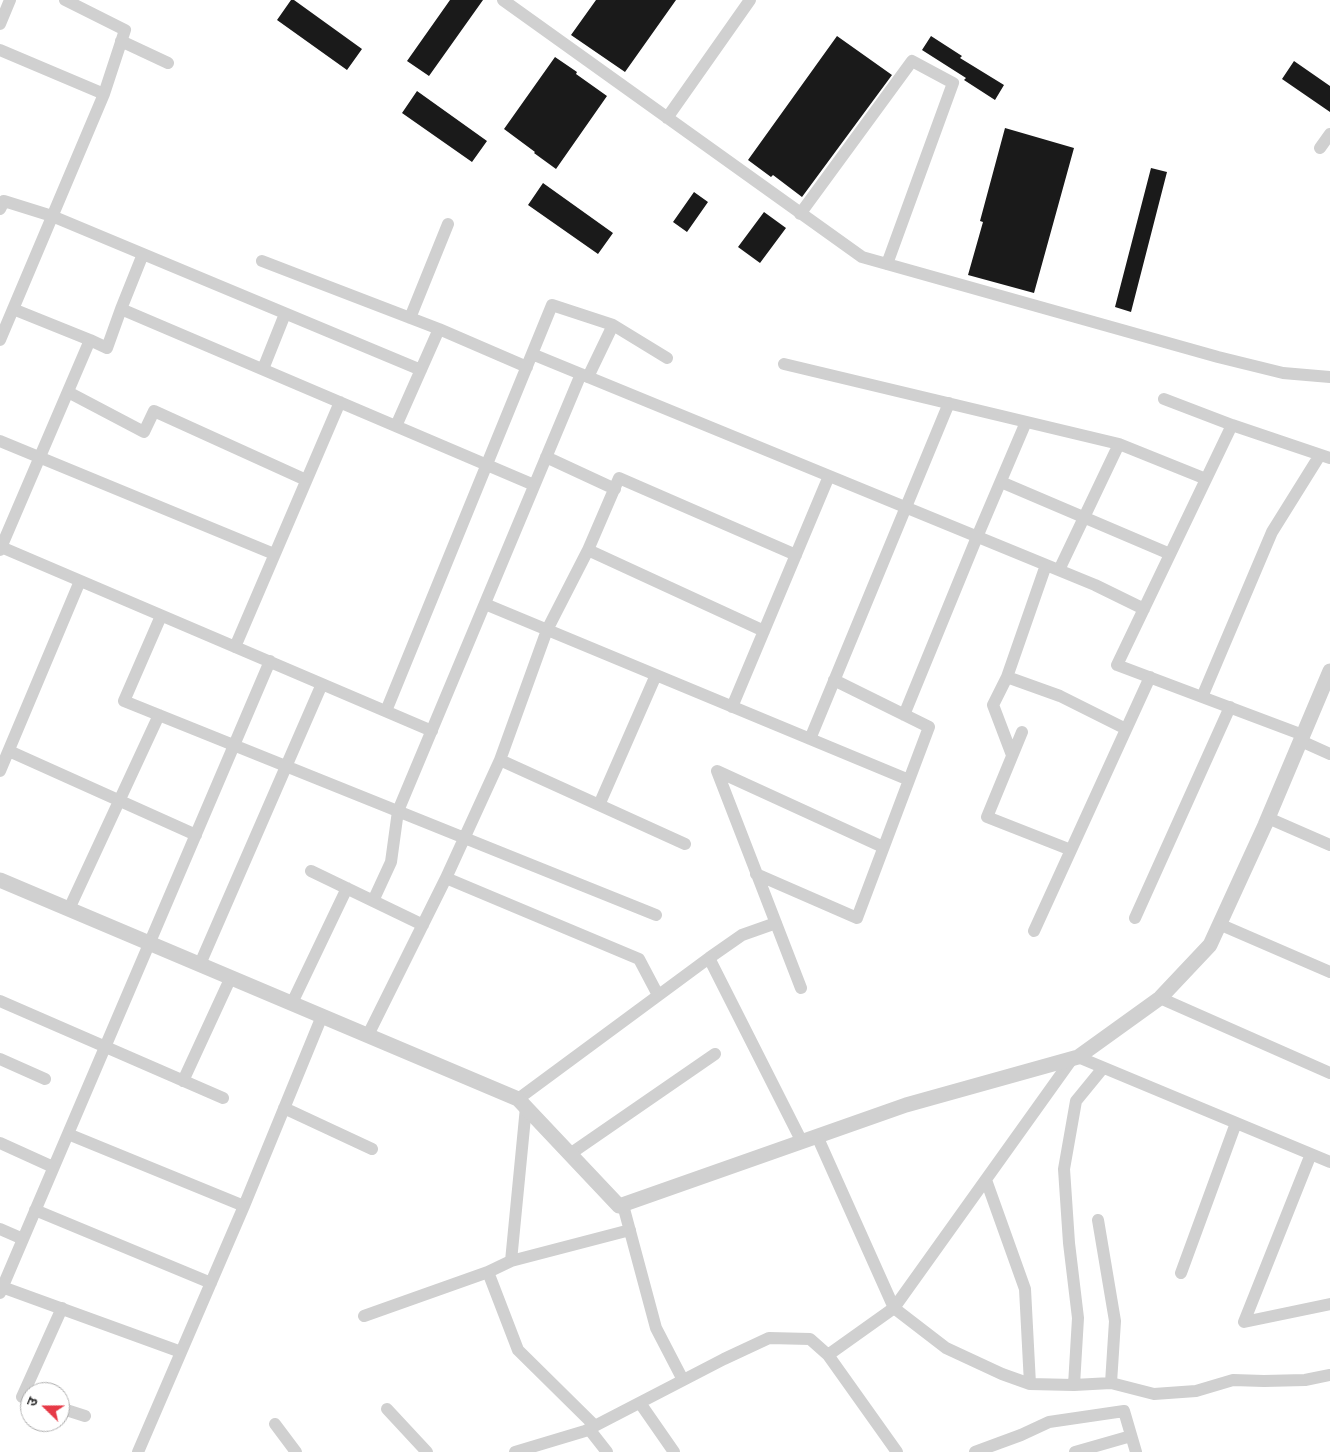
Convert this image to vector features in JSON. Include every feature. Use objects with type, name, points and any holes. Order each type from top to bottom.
[{"type":"street","points":[[0,24],[10,0]]},
{"type":"street","points":[[0,340],[104,94],[125,30],[66,0]]},
{"type":"street","points":[[503,0],[862,257],[1283,373],[1330,377]]},
{"type":"street","points":[[667,118],[750,0]]},
{"type":"street","points":[[121,41],[168,63]]},
{"type":"street","points":[[0,50],[104,94]]},
{"type":"street","points":[[800,214],[912,61],[953,83],[887,264]]},
{"type":"street","points":[[1320,148],[1330,134]]},
{"type":"street","points":[[0,209],[4,201],[52,216],[421,370]]},
{"type":"street","points":[[410,318],[448,224]]},
{"type":"street","points":[[13,309],[107,348],[143,254]]},
{"type":"street","points":[[262,261],[439,329],[527,367]]},
{"type":"street","points":[[386,711],[552,305],[613,325],[667,358]]},
{"type":"street","points":[[121,309],[534,485]]},
{"type":"street","points":[[263,369],[286,314]]},
{"type":"street","points":[[373,901],[391,862],[398,811],[546,457],[584,376],[613,325]]},
{"type":"street","points":[[396,426],[439,329]]},
{"type":"street","points":[[90,340],[1,549],[432,731]]},
{"type":"street","points":[[532,354],[1095,585],[1144,609]]},
{"type":"street","points":[[784,364],[1119,444],[1206,479]]},
{"type":"street","points":[[68,392],[144,432],[154,411],[306,480]]},
{"type":"street","points":[[1164,399],[1232,425],[1325,456],[1272,532],[1202,697]]},
{"type":"street","points":[[235,647],[340,402]]},
{"type":"street","points":[[810,739],[949,403]]},
{"type":"street","points":[[904,715],[1026,422]]},
{"type":"street","points":[[1232,425],[1117,665],[1230,707],[1302,738],[1330,754]]},
{"type":"street","points":[[0,441],[274,554]]},
{"type":"street","points":[[1012,755],[994,705],[1053,568],[1084,518],[1119,444]]},
{"type":"street","points":[[546,457],[614,489]]},
{"type":"street","points":[[732,707],[829,476]]},
{"type":"street","points":[[368,1035],[446,878],[500,760],[547,630],[588,550],[619,478],[796,555]]},
{"type":"street","points":[[1001,482],[1170,554]]},
{"type":"street","points":[[588,550],[764,631]]},
{"type":"street","points":[[0,771],[80,581]]},
{"type":"street","points":[[485,604],[909,780]]},
{"type":"street","points":[[161,616],[124,701],[656,915]]},
{"type":"street","points":[[181,1352],[62,1308],[1,1290],[270,661]]},
{"type":"street","points":[[599,805],[656,675]]},
{"type":"street","points":[[1007,677],[1060,696],[1126,729]]},
{"type":"street","points":[[1034,931],[1150,677]]},
{"type":"street","points":[[828,1355],[894,1308],[1075,1058],[1160,998],[1210,945],[1329,678]]},
{"type":"street","points":[[756,874],[857,918],[929,727],[834,680]]},
{"type":"street","points":[[200,964],[322,684]]},
{"type":"street","points":[[1134,918],[1230,707]]},
{"type":"street","points":[[69,909],[159,715]]},
{"type":"street","points":[[1022,732],[986,817],[1071,850]]},
{"type":"street","points":[[8,751],[196,835]]},
{"type":"street","points":[[500,760],[685,844]]},
{"type":"street","points":[[801,988],[716,772],[883,847]]},
{"type":"street","points":[[1268,818],[1330,845]]},
{"type":"street","points":[[311,871],[423,925]]},
{"type":"street","points":[[446,878],[639,959],[658,995]]},
{"type":"street","points":[[1,882],[368,1035],[522,1103],[619,1206],[906,1105],[1075,1058],[1330,1162]]},
{"type":"street","points":[[292,1003],[346,888]]},
{"type":"street","points":[[511,1260],[522,1103],[658,995],[709,958],[742,935],[776,923]]},
{"type":"street","points":[[1220,924],[1330,972]]},
{"type":"street","points":[[709,958],[802,1142]]},
{"type":"street","points":[[183,1081],[231,978]]},
{"type":"street","points":[[1160,998],[1330,1073]]},
{"type":"street","points":[[0,1001],[223,1098]]},
{"type":"street","points":[[138,1452],[244,1206],[322,1016]]},
{"type":"street","points":[[570,1154],[715,1054]]},
{"type":"street","points":[[0,1059],[45,1079]]},
{"type":"street","points":[[1074,1385],[1078,1318],[1068,1243],[1064,1169],[1076,1101],[1103,1068]]},
{"type":"street","points":[[284,1108],[372,1149]]},
{"type":"street","points":[[1181,1272],[1236,1123]]},
{"type":"street","points":[[68,1134],[244,1206]]},
{"type":"street","points":[[817,1136],[894,1308],[946,1348],[1002,1374],[1030,1384],[1074,1385],[1111,1383],[1154,1394],[1196,1391],[1232,1380],[1305,1380],[1330,1375]]},
{"type":"street","points":[[0,1143],[53,1167]]},
{"type":"street","points":[[1311,1154],[1244,1322],[1330,1304]]},
{"type":"street","points":[[986,1180],[1025,1289],[1030,1384]]},
{"type":"street","points":[[623,1205],[656,1328],[683,1380]]},
{"type":"street","points":[[35,1210],[211,1283]]},
{"type":"street","points":[[1098,1220],[1116,1321],[1111,1383]]},
{"type":"street","points":[[0,1229],[23,1239]]},
{"type":"street","points":[[364,1316],[488,1272],[511,1260],[630,1230]]},
{"type":"street","points":[[488,1272],[518,1350],[592,1427],[607,1452]]},
{"type":"street","points":[[29,1382],[62,1308]]},
{"type":"street","points":[[515,1452],[541,1449],[592,1427],[769,1338],[810,1339],[828,1355],[897,1452]]},
{"type":"street","points":[[640,1403],[674,1452]]},
{"type":"street","points":[[387,1409],[427,1452]]},
{"type":"street","points":[[70,1411],[85,1416]]},
{"type":"street","points":[[975,1452],[1021,1435],[1049,1422],[1124,1411],[1136,1452]]},
{"type":"street","points":[[275,1424],[296,1452]]},
{"type":"street","points":[[1076,1452],[1131,1436]]},
{"type":"building","points":[[291,0],[294,0],[362,49],[347,70],[277,20]]},
{"type":"building","points":[[450,0],[483,0],[429,76],[407,61]]},
{"type":"building","points":[[596,0],[676,0],[625,72],[571,35]]},
{"type":"building","points":[[837,36],[892,75],[802,197],[773,175],[771,177],[748,160]]},
{"type":"building","points":[[931,36],[962,56],[960,58],[1004,85],[995,100],[964,80],[966,78],[922,50]]},
{"type":"building","points":[[555,57],[607,96],[556,169],[504,129]]},
{"type":"building","points":[[1294,61],[1330,86],[1330,112],[1282,79]]},
{"type":"building","points":[[417,91],[487,141],[472,162],[402,113]]},
{"type":"building","points":[[1005,128],[1074,148],[1034,293],[968,275],[983,222],[980,221]]},
{"type":"building","points":[[1151,168],[1167,172],[1131,312],[1115,307]]},
{"type":"building","points":[[543,183],[613,233],[598,254],[528,205]]},
{"type":"building","points":[[694,192],[708,202],[687,232],[673,222]]},
{"type":"building","points":[[764,212],[786,228],[760,263],[738,247]]}]
